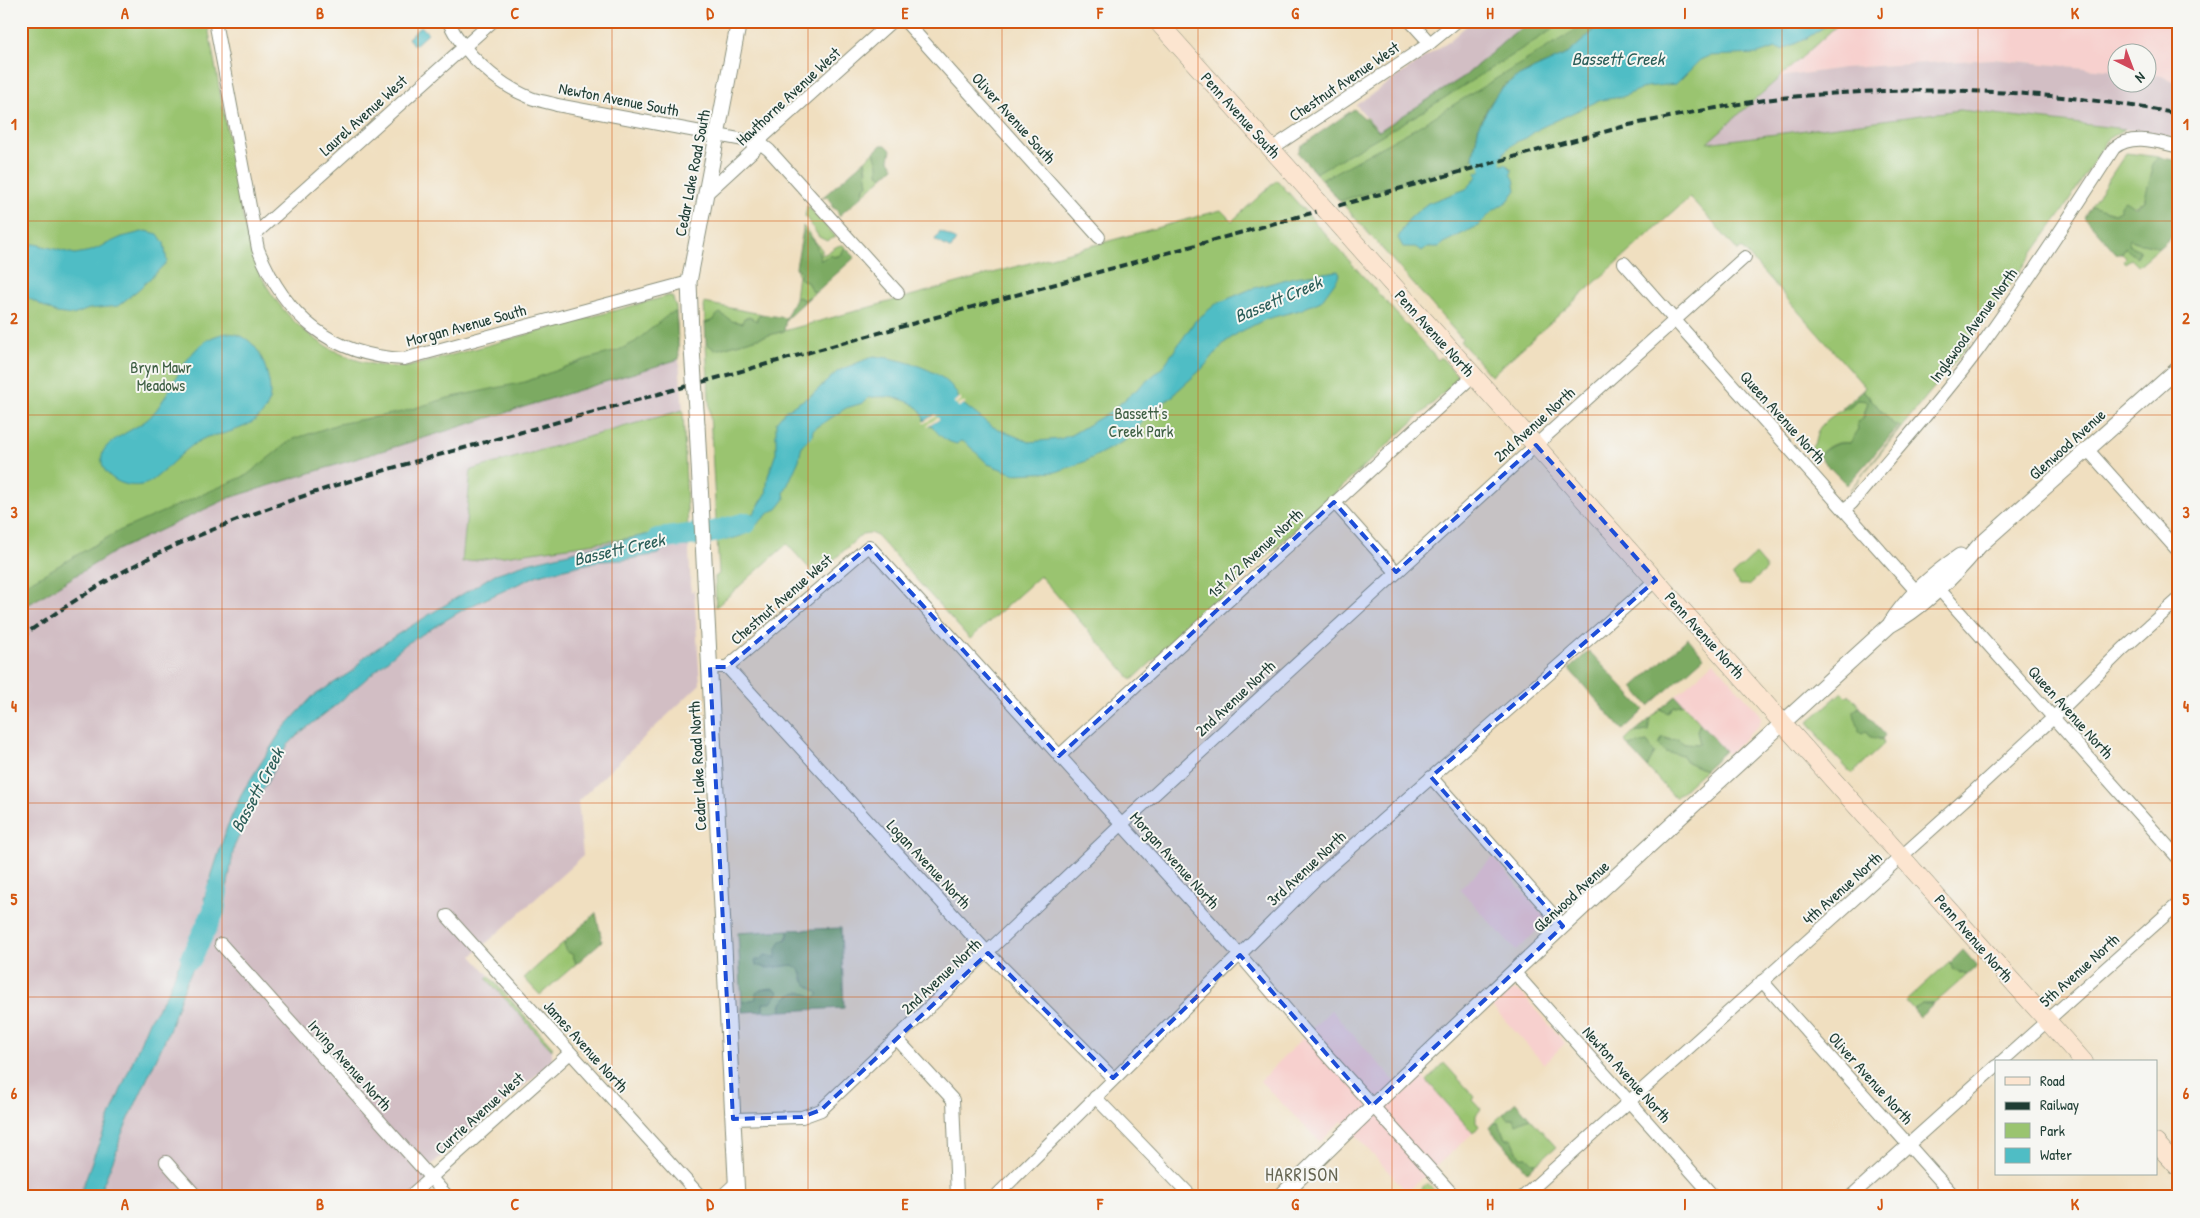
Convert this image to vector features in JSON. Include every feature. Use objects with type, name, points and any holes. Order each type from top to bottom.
[{"type":"main road","name":"Penn Avenue South","points":[[1157,21],[1325,209]]},
{"type":"main road","name":"Penn Avenue North","points":[[1325,209],[2082,1060]]},
{"type":"main road","points":[[2158,1145],[2179,1168]]},
{"type":"street","name":"Morgan Avenue South","points":[[215,21],[255,234],[264,265],[279,290],[307,324],[335,343],[357,353],[381,358],[404,359],[689,282]]},
{"type":"street","name":"Newton Avenue South","points":[[448,21],[464,46],[508,86],[531,98],[557,105],[760,143]]},
{"type":"street","name":"Laurel Avenue West","points":[[255,234],[493,21]]},
{"type":"street","name":"Cedar Lake Road South","points":[[691,333],[689,282],[739,21]]},
{"type":"street","name":"Hawthorne Avenue West","points":[[706,194],[755,149],[764,136],[892,21]]},
{"type":"street","name":"Oliver Avenue South","points":[[905,21],[1099,237]]},
{"type":"street","points":[[1410,21],[1430,43]]},
{"type":"street","name":"Chestnut Avenue West","points":[[1271,148],[1430,43],[1458,21]]},
{"type":"street","name":"Inglewood Avenue North","points":[[1844,510],[1852,503],[1977,351],[2072,213],[2114,148],[2128,140],[2142,140],[2179,147]]},
{"type":"street","points":[[760,143],[769,150],[898,293]]},
{"type":"street","name":"2nd Avenue North","points":[[733,1119],[802,1117],[821,1110],[897,1040],[1121,825],[1536,444],[1745,258]]},
{"type":"street","name":"Queen Avenue North","points":[[1624,263],[1917,592]]},
{"type":"street","name":"Cedar Lake Road North","points":[[691,333],[736,1190]]},
{"type":"street","name":"Glenwood Avenue","points":[[1280,1197],[1372,1106],[1783,722],[1890,626],[1908,616],[1962,566],[1979,546],[2179,368]]},
{"type":"street","name":"1st 1/2 Avenue North","points":[[1060,756],[1474,375]]},
{"type":"street","points":[[2087,449],[2179,552]]},
{"type":"street","points":[[1334,502],[1396,572]]},
{"type":"street","name":"Chestnut Avenue West","points":[[710,667],[727,667],[819,586],[869,546]]},
{"type":"street","name":"Morgan Avenue North","points":[[869,546],[1240,955],[1454,1197]]},
{"type":"street","name":"Glenwood Avenue","points":[[1890,626],[1900,609],[1917,592],[1942,570],[1979,546]]},
{"type":"street","name":"3rd Avenue North","points":[[995,1197],[1112,1078],[1318,877],[1656,580]]},
{"type":"street","name":"Queen Avenue North","points":[[1938,588],[2179,859]]},
{"type":"street","name":"4th Avenue North","points":[[1523,1197],[1902,856],[2179,599]]},
{"type":"street","name":"Logan Avenue North","points":[[727,667],[988,953],[1112,1078]]},
{"type":"street","points":[[1431,777],[1563,926]]},
{"type":"street","name":"5th Avenue North","points":[[2003,1060],[2179,903]]},
{"type":"street","name":"James Avenue North","points":[[447,916],[701,1197]]},
{"type":"street","name":"Irving Avenue North","points":[[226,949],[448,1197]]},
{"type":"street","name":"Newton Avenue North","points":[[1515,972],[1714,1197]]},
{"type":"street","name":"Oliver Avenue North","points":[[1762,981],[1955,1197]]},
{"type":"street","points":[[897,1040],[953,1100],[957,1197]]},
{"type":"street","name":"Currie Avenue West","points":[[409,1197],[570,1053]]},
{"type":"street","points":[[1850,1197],[1995,1067]]},
{"type":"street","points":[[1095,1096],[1192,1197]]},
{"type":"street","points":[[166,1162],[197,1197]]},
{"type":"street","points":[[721,1197],[736,1190]]},
{"type":"highlighted area","points":[[1536,445],[1656,580],[1431,777],[1563,926],[1372,1106],[1240,955],[1113,1078],[988,953],[821,1110],[802,1117],[733,1119],[710,667],[727,667],[869,546],[1059,756],[1334,502],[1396,572]]},
{"type":"shaded area","points":[[1472,21],[1534,21],[1514,33],[1465,76],[1379,131],[1356,105],[1449,41]]},
{"type":"shaded area","points":[[1842,21],[2179,21],[2179,85],[2158,75],[2158,42],[2108,42],[2108,70],[1993,59],[1844,68],[1780,77]]},
{"type":"shaded area","points":[[1993,59],[2108,70],[2108,92],[2158,92],[2158,75],[2162,76],[2179,85],[2179,138],[2111,127],[1960,110],[1706,143],[1780,77],[1844,68]]},
{"type":"shaded area","points":[[679,359],[683,410],[471,470],[688,530],[691,592],[694,590],[700,684],[578,801],[583,856],[472,956],[552,1046],[552,1062],[431,1165],[431,1193],[434,1197],[21,1197],[21,609],[117,550],[229,498]]},
{"type":"shaded area","points":[[1714,662],[1760,714],[1761,718],[1759,725],[1728,754],[1676,696]]},
{"type":"shaded area","points":[[1493,857],[1546,919],[1544,924],[1516,951],[1460,889]]},
{"type":"shaded area","points":[[1513,990],[1521,993],[1565,1043],[1544,1064],[1493,1007]]},
{"type":"shaded area","points":[[1331,1010],[1405,1093],[1422,1076],[1473,1133],[1407,1192],[1342,1121],[1320,1142],[1260,1081]]},
{"type":"green space","name":"Bryn Mawr Meadows","points":[[21,21],[207,21],[243,219],[254,259],[278,303],[295,322],[314,338],[335,351],[358,360],[383,366],[408,367],[672,296],[676,307],[679,359],[229,498],[117,550],[21,609]]},
{"type":"green space","points":[[1534,21],[1842,21],[1707,143],[1960,110],[2125,129],[2107,140],[2062,212],[1958,358],[1850,490],[1900,427],[1896,423],[1894,425],[1863,390],[1865,387],[1742,248],[1738,251],[1690,197],[1491,376],[1460,341],[1462,339],[1310,167],[1366,117],[1379,131],[1465,76],[1514,33]]},
{"type":"green space","points":[[1534,21],[1566,21],[1422,112],[1316,173],[1298,153],[1301,146],[1354,109],[1379,131],[1465,76],[1514,33]]},
{"type":"green space","points":[[1590,21],[1609,21],[1599,26],[1570,53],[1532,69],[1504,85],[1488,106],[1479,125],[1473,157],[1469,163],[1340,201],[1321,180],[1414,129]]},
{"type":"green space","points":[[881,145],[886,145],[891,150],[889,160],[894,167],[883,177],[878,174],[878,164],[874,152]]},
{"type":"green space","points":[[874,152],[883,177],[863,195],[867,170],[865,160]]},
{"type":"green space","points":[[2126,153],[2159,157],[2152,164],[2152,174],[2145,201],[2114,213],[2091,206]]},
{"type":"green space","points":[[2159,157],[2179,161],[2179,230],[2159,248],[2130,239],[2128,245],[2140,250],[2136,257],[2125,248],[2122,254],[2117,254],[2084,217],[2091,206],[2114,213],[2120,210],[2120,205],[2125,201],[2134,207],[2145,201],[2152,173],[2151,166]]},
{"type":"green space","points":[[865,160],[868,185],[864,187],[863,195],[839,216],[837,210],[832,207],[832,202],[827,197],[822,198]]},
{"type":"green space","name":"Bassett's Creek Park","points":[[1277,180],[1438,360],[1441,357],[1457,375],[1457,381],[1132,680],[1040,576],[970,639],[877,536],[870,533],[862,534],[816,576],[787,544],[716,607],[715,577],[719,574],[706,343],[715,350],[1221,210],[1232,221]]},
{"type":"green space","points":[[807,206],[836,237],[827,241],[819,237],[805,216]]},
{"type":"green space","points":[[803,226],[822,250],[822,255],[837,246],[843,245],[845,247],[841,255],[821,260],[815,242],[803,230]]},
{"type":"green space","points":[[803,230],[815,242],[821,260],[830,255],[835,257],[841,255],[845,247],[855,257],[815,293],[807,282],[799,278],[801,271],[796,267]]},
{"type":"green space","points":[[2130,239],[2159,248],[2138,266],[2131,259],[2125,263],[2123,261],[2126,258],[2122,254],[2124,248],[2140,251],[2128,245]]},
{"type":"green space","points":[[796,267],[801,271],[815,293],[804,300],[799,297],[795,298],[798,274]]},
{"type":"green space","points":[[799,297],[804,300],[810,297],[786,319],[784,331],[715,350],[706,343],[705,323],[714,320],[720,313],[732,321],[742,323],[744,318],[749,317],[757,321],[757,317],[761,314],[786,318],[795,298]]},
{"type":"green space","points":[[704,303],[761,314],[757,317],[757,321],[742,323],[714,320],[705,323]]},
{"type":"green space","points":[[676,312],[679,359],[229,498],[117,550],[21,609],[21,587],[119,531],[247,475],[291,440],[338,424],[402,412],[448,398],[525,382],[584,360],[617,351],[635,342],[669,314]]},
{"type":"green space","points":[[1863,390],[1894,425],[1896,423],[1899,426],[1847,485],[1818,456],[1833,445],[1850,443],[1858,430],[1857,422],[1864,417],[1868,401],[1857,400],[1848,408],[1842,408]]},
{"type":"green space","points":[[1857,400],[1869,401],[1858,430],[1850,443],[1832,445],[1818,456],[1811,448],[1819,429],[1832,416],[1848,408]]},
{"type":"green space","points":[[683,410],[688,530],[462,562],[471,470]]},
{"type":"green space","points":[[1755,555],[1767,569],[1749,585],[1740,585],[1732,576]]},
{"type":"green space","points":[[1688,638],[1704,657],[1649,706],[1633,687]]},
{"type":"green space","points":[[1589,651],[1644,710],[1623,730],[1569,669]]},
{"type":"green space","points":[[1842,692],[1847,697],[1849,694],[1860,707],[1857,708],[1859,726],[1880,740],[1882,739],[1884,744],[1852,774],[1819,738],[1808,722]]},
{"type":"green space","points":[[1676,696],[1683,704],[1672,707],[1668,713],[1660,709]]},
{"type":"green space","points":[[1683,704],[1700,723],[1697,731],[1700,744],[1683,743],[1662,737],[1665,752],[1683,755],[1685,761],[1705,770],[1675,798],[1647,767],[1655,753],[1647,742],[1628,746],[1625,741],[1633,733],[1648,731],[1651,718],[1660,709],[1668,713],[1672,707]]},
{"type":"green space","points":[[1860,707],[1885,735],[1882,739],[1870,737],[1866,731],[1862,733],[1859,731],[1854,711]]},
{"type":"green space","points":[[1651,718],[1648,731],[1633,733]]},
{"type":"green space","points":[[1700,723],[1725,751],[1705,770],[1685,761],[1683,755],[1665,752],[1659,745],[1662,737],[1670,740],[1678,739],[1683,743],[1700,744],[1697,731]]},
{"type":"green space","points":[[1647,742],[1655,753],[1647,767],[1628,746]]},
{"type":"green space","points":[[596,913],[602,941],[576,964],[573,955],[565,950],[564,942]]},
{"type":"green space","points":[[841,928],[844,1008],[782,1011],[784,1000],[795,993],[803,992],[814,998],[819,994],[804,982],[803,974],[793,965],[767,968],[756,965],[755,960],[762,959],[765,955],[776,958],[776,951],[781,941],[787,939],[790,930]]},
{"type":"green space","points":[[790,930],[776,958],[772,958],[773,967],[793,965],[800,969],[804,982],[819,994],[814,998],[799,993],[792,995],[781,1005],[782,1011],[763,1011],[763,1003],[756,999],[742,1002],[738,933]]},
{"type":"green space","points":[[564,942],[565,950],[573,955],[576,964],[540,995],[524,978]]},
{"type":"green space","points":[[1963,950],[1977,966],[1967,975],[1953,969],[1950,963]]},
{"type":"green space","points":[[1950,961],[1961,973],[1967,975],[1934,1004],[1922,1004],[1913,1009],[1906,1001]]},
{"type":"green space","points":[[489,976],[552,1046],[552,1050],[486,978]]},
{"type":"green space","points":[[773,988],[779,992],[771,1003],[763,1003],[763,1011],[742,1012],[742,1002],[756,999],[756,993],[762,989]]},
{"type":"green space","points":[[1922,1004],[1934,1004],[1920,1017],[1913,1009]]},
{"type":"green space","points":[[1444,1063],[1475,1097],[1473,1100],[1481,1109],[1476,1115],[1476,1122],[1479,1126],[1473,1133],[1427,1081]]},
{"type":"green space","points":[[1516,1102],[1530,1118],[1516,1124],[1514,1118],[1508,1119],[1503,1114]]},
{"type":"green space","points":[[1503,1114],[1508,1119],[1514,1118],[1522,1121],[1530,1118],[1556,1147],[1537,1163],[1533,1163],[1527,1157],[1520,1158],[1512,1139],[1505,1139],[1499,1123],[1493,1123]]},
{"type":"green space","points":[[1493,1123],[1499,1123],[1505,1139],[1512,1139],[1520,1157],[1527,1157],[1533,1163],[1537,1163],[1528,1172],[1489,1128]]},
{"type":"green space","points":[[1427,1183],[1440,1196],[1412,1197]]},
{"type":"water","name":"Bassett Creek","points":[[1609,21],[1833,21],[1807,38],[1782,50],[1776,48],[1758,54],[1709,56],[1700,60],[1676,84],[1646,87],[1622,97],[1600,100],[1540,128],[1526,138],[1516,142],[1505,151],[1503,156],[1476,164],[1473,157],[1479,125],[1497,93],[1515,78],[1569,53],[1599,26]]},
{"type":"water","points":[[421,26],[428,33],[414,46],[408,38]]},
{"type":"water","points":[[1506,164],[1512,170],[1511,174],[1516,190],[1508,201],[1494,210],[1478,226],[1443,243],[1439,247],[1427,247],[1422,251],[1415,247],[1403,247],[1398,238],[1408,220],[1419,210],[1428,203],[1466,189],[1477,176],[1476,172]]},
{"type":"water","points":[[146,231],[158,234],[164,243],[167,262],[118,306],[89,309],[73,315],[56,313],[21,294],[21,244],[35,244],[75,254],[91,251],[122,237]]},
{"type":"water","points":[[940,231],[956,240],[951,249],[935,240]]},
{"type":"water","points":[[1338,271],[1340,275],[1321,301],[1300,310],[1266,319],[1238,333],[1224,343],[1203,368],[1176,392],[1173,397],[1165,401],[1161,408],[1144,420],[1126,440],[1084,462],[1056,472],[1014,474],[988,464],[965,442],[960,441],[957,444],[950,442],[933,427],[929,426],[963,404],[991,426],[1029,442],[1060,439],[1071,435],[1110,412],[1162,368],[1195,321],[1216,304],[1251,289],[1294,277]]},
{"type":"water","points":[[227,333],[239,335],[249,341],[263,361],[270,388],[266,408],[260,416],[252,423],[240,428],[224,434],[207,437],[200,441],[186,450],[146,484],[138,486],[129,485],[112,478],[102,464],[104,449],[151,416],[160,405],[183,366],[201,345],[213,337]]},
{"type":"water","points":[[874,356],[910,363],[935,373],[946,380],[954,389],[959,399],[924,421],[922,414],[911,403],[893,398],[868,398],[863,403],[846,408],[813,430],[812,436],[802,445],[799,460],[784,493],[785,499],[777,509],[768,514],[746,534],[717,541],[716,524],[754,513],[766,494],[768,476],[776,453],[776,422],[785,411],[813,394],[838,371]]},
{"type":"water","points":[[687,525],[689,546],[665,547],[659,554],[623,560],[599,561],[538,575],[466,608],[406,644],[287,746],[248,817],[234,847],[228,884],[213,925],[204,915],[207,905],[204,899],[227,827],[243,791],[282,730],[312,697],[354,670],[363,658],[395,636],[495,574],[531,562]]},
{"type":"water","points":[[201,928],[209,938],[186,982],[169,1031],[120,1138],[118,1148],[98,1197],[79,1197],[149,1021],[168,992],[178,966]]},
{"type":"pier","points":[[961,397],[961,401],[922,423]]},
{"type":"pier","points":[[962,402],[966,403],[927,427],[928,424]]},
{"type":"waterway","name":"Bassett Creek","points":[[1484,196],[1492,179],[1488,150],[1498,131]]},
{"type":"waterway","name":"Bassett Creek","points":[[920,388],[971,433]]},
{"type":"waterway","name":"Bassett Creek","points":[[658,539],[713,532],[746,523]]},
{"type":"waterway","name":"Bassett Creek","points":[[191,958],[214,911],[217,891]]},
{"type":"railway","points":[[21,637],[99,586],[160,552],[235,521],[344,483],[399,466],[1629,125],[1779,98],[1896,91],[1991,92],[2038,95],[2132,106],[2179,114]]},
{"type":"district","name":"HARRISON","points":[[1302,1174]]}]
